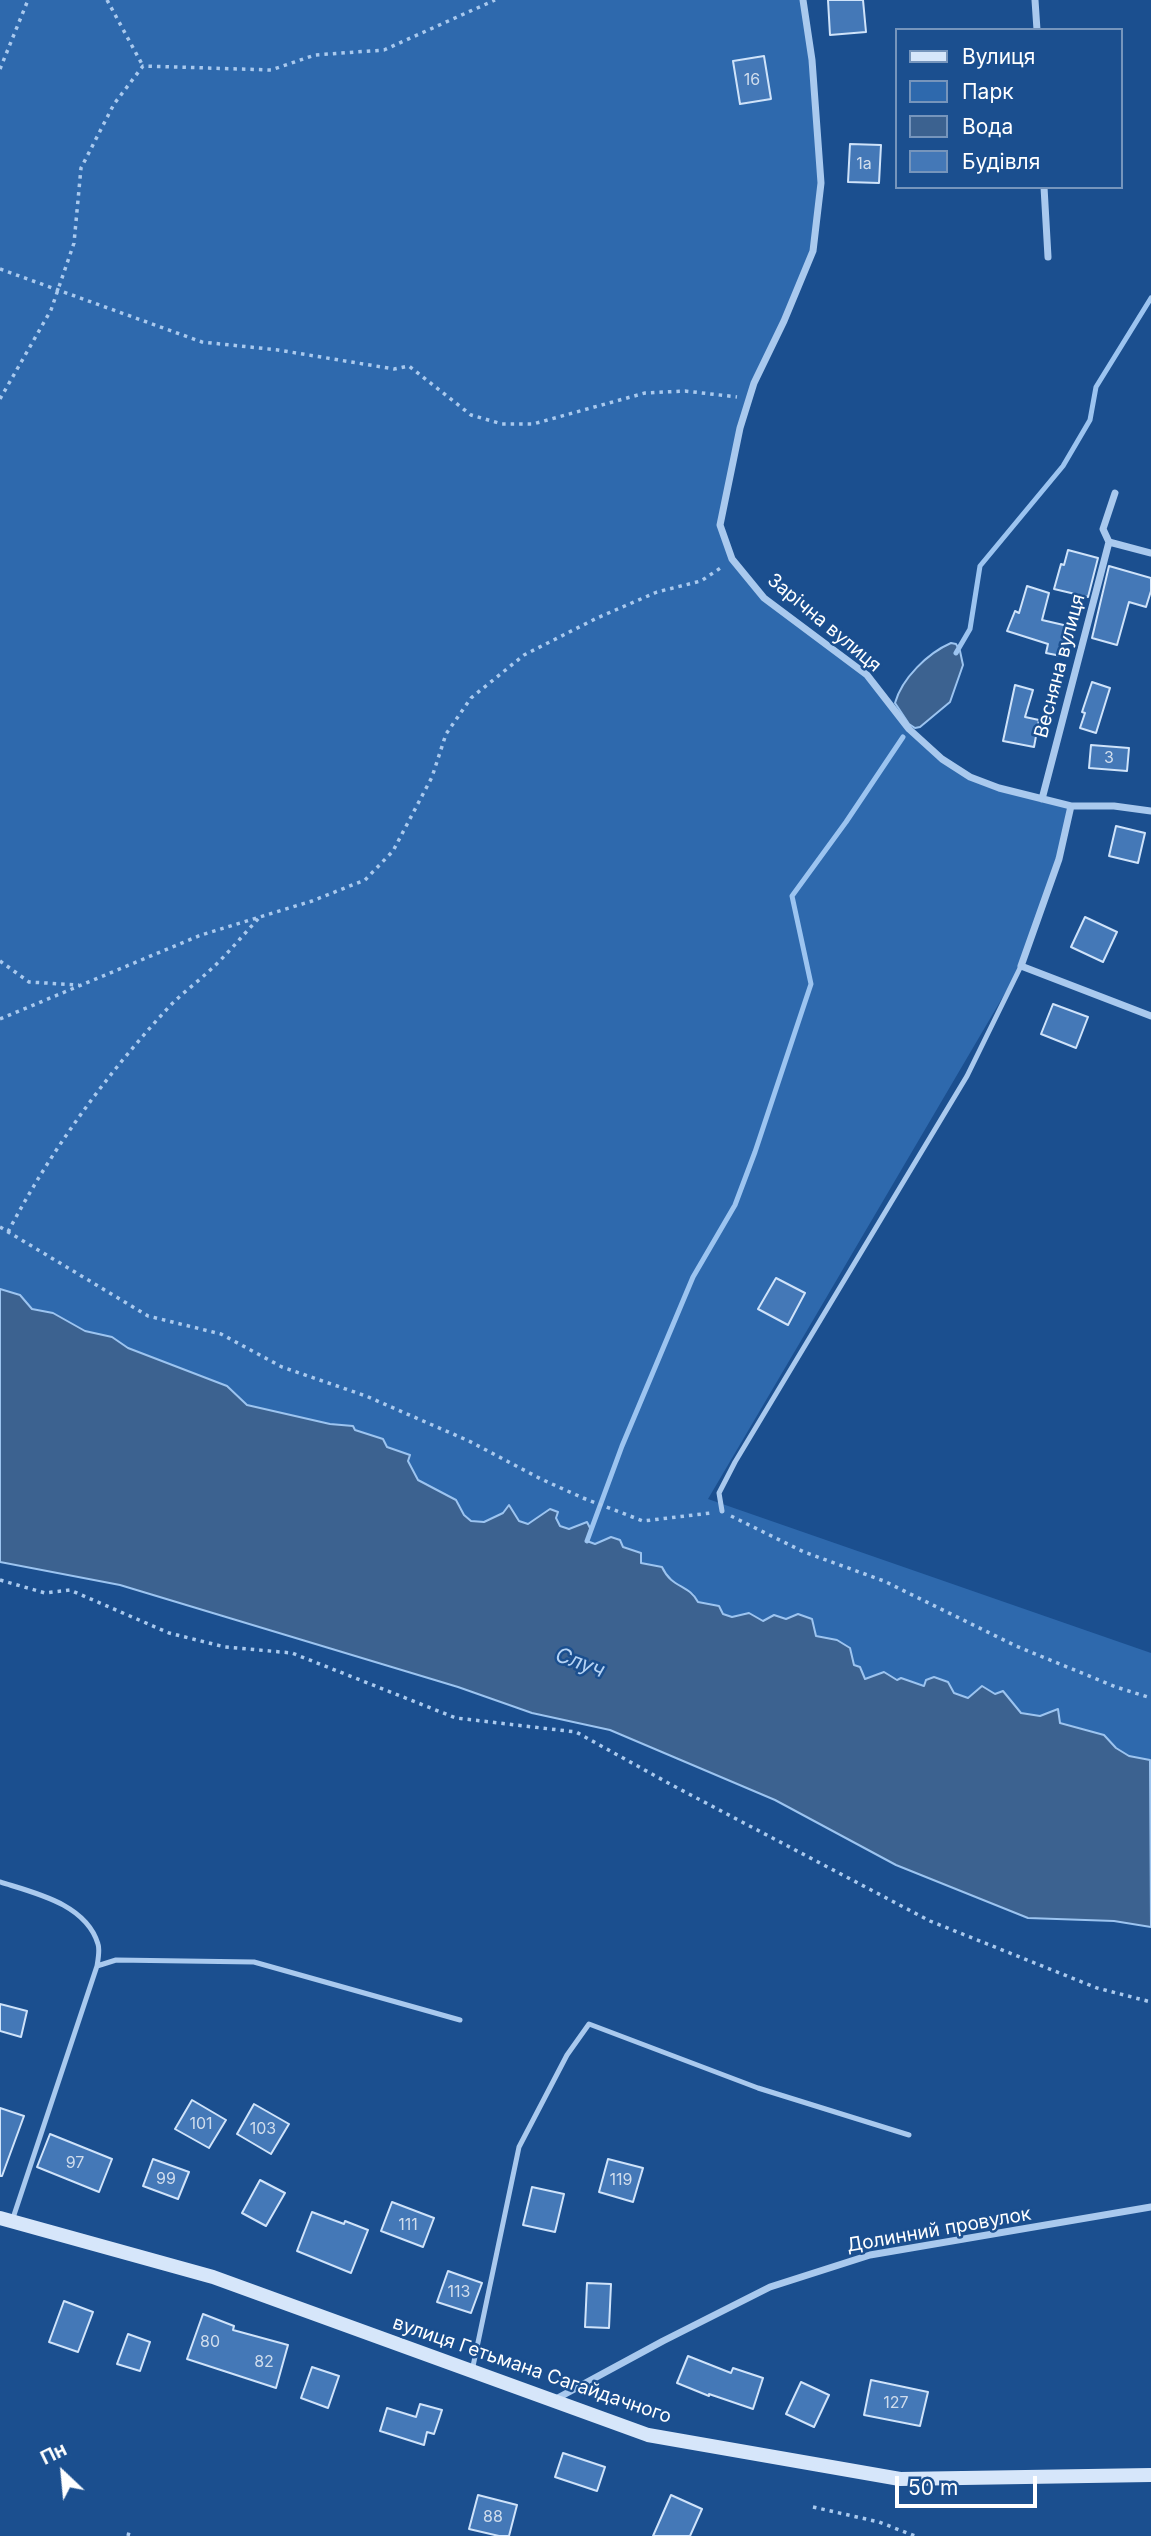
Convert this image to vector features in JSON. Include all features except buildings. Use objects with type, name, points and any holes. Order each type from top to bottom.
[{"type":"main road","name":"вулиця Гетьмана Сагайдачного","points":[[6,2219],[213,2277],[648,2435],[900,2479],[1151,2475]]},
{"type":"street","name":"Зарічна вулиця","points":[[803,0],[812,60],[821,183],[813,251],[749,398],[726,489],[720,525],[732,559],[764,598],[867,675],[909,729],[942,759],[970,777],[999,788],[1072,806],[1114,806],[1151,811]]},
{"type":"street","points":[[1035,0],[1037,28]]},
{"type":"street","points":[[1044,189],[1048,257]]},
{"type":"street","name":"Весняна вулиця","points":[[1042,799],[1109,542],[1103,529],[1115,493]]},
{"type":"street","points":[[1109,542],[1151,553]]},
{"type":"street","points":[[1072,806],[1059,859],[1021,966],[1151,1016]]},
{"type":"street","name":"Долинний провулок","points":[[553,2400],[663,2340],[770,2287],[870,2255],[1151,2207]]},
{"type":"lane","points":[[722,1511],[719,1493],[735,1462],[967,1076],[1021,966]]},
{"type":"lane","points":[[0,1882],[51,1898],[82,1917],[99,1945],[97,1966],[6,2219]]},
{"type":"lane","points":[[97,1966],[116,1960],[254,1962],[460,2020]]},
{"type":"lane","points":[[472,2371],[519,2147],[567,2055],[589,2024],[758,2088],[909,2135]]},
{"type":"path","points":[[0,69],[28,0]]},
{"type":"path","points":[[107,0],[143,66]]},
{"type":"path","points":[[143,66],[271,70],[315,55],[384,50],[495,0]]},
{"type":"path","points":[[0,399],[51,310],[74,243],[81,168],[114,104],[143,66]]},
{"type":"path","points":[[0,269],[202,342],[278,350],[394,369],[409,366],[471,415],[502,424],[533,424],[645,393],[685,391],[749,398]]},
{"type":"path","points":[[0,1019],[201,935],[312,901],[365,880],[393,851],[432,777],[446,734],[471,698],[524,655],[597,618],[657,592],[701,581],[732,559]]},
{"type":"path","points":[[8,1232],[44,1169],[118,1065],[170,1005],[211,970],[261,916]]},
{"type":"path","points":[[0,961],[29,982],[81,985]]},
{"type":"path","points":[[0,1227],[148,1316],[220,1334],[282,1367],[366,1396],[469,1441],[583,1498],[643,1521],[722,1511],[804,1552],[884,1581],[1016,1646],[1116,1687],[1151,1698]]},
{"type":"path","points":[[0,1580],[45,1593],[71,1590],[169,1633],[225,1647],[292,1653],[456,1718],[576,1732],[930,1921],[1097,1988],[1151,2002]]},
{"type":"path","points":[[813,2507],[879,2522],[915,2536]]},
{"type":"path","points":[[128,2536],[131,2528]]},
{"type":"green space","points":[[0,0],[803,0],[821,183],[813,251],[754,383],[720,525],[732,560],[764,598],[867,675],[909,729],[970,777],[1071,806],[1059,859],[1021,966],[708,1499],[1151,1653],[1151,1762],[1129,1756],[1116,1748],[1104,1735],[1021,1713],[1003,1691],[968,1698],[901,1678],[865,1679],[860,1667],[854,1665],[837,1640],[816,1636],[786,1619],[763,1621],[749,1613],[732,1617],[723,1614],[719,1606],[698,1602],[694,1594],[641,1563],[611,1537],[595,1544],[560,1526],[556,1518],[528,1525],[503,1513],[484,1522],[471,1521],[464,1515],[456,1500],[418,1480],[408,1461],[410,1455],[387,1447],[383,1439],[354,1430],[352,1426],[330,1424],[247,1405],[227,1386],[128,1348],[112,1337],[85,1331],[53,1313],[31,1309],[20,1295],[0,1289]]},
{"type":"water","points":[[951,643],[956,644],[960,651],[963,665],[950,702],[920,727],[915,728],[909,724],[895,703],[898,694],[917,667]]},
{"type":"water","name":"Случ","points":[[0,1289],[20,1295],[32,1309],[53,1313],[85,1331],[112,1337],[128,1348],[227,1386],[247,1405],[330,1424],[353,1426],[355,1430],[383,1439],[387,1447],[410,1455],[408,1461],[418,1480],[456,1500],[464,1515],[471,1521],[484,1522],[503,1513],[509,1505],[519,1521],[528,1524],[550,1509],[558,1512],[556,1518],[560,1526],[569,1529],[587,1522],[591,1530],[587,1541],[595,1544],[611,1537],[620,1540],[623,1547],[641,1553],[641,1563],[662,1567],[671,1579],[690,1592],[698,1602],[719,1606],[723,1614],[732,1617],[749,1613],[763,1621],[774,1615],[786,1619],[798,1614],[812,1619],[816,1636],[837,1640],[850,1648],[854,1665],[860,1667],[865,1679],[884,1672],[897,1680],[901,1678],[924,1686],[926,1680],[934,1677],[948,1682],[954,1693],[968,1698],[982,1686],[995,1694],[1003,1691],[1021,1713],[1040,1716],[1058,1709],[1060,1723],[1104,1735],[1116,1748],[1129,1756],[1150,1760],[1151,1927],[1114,1921],[1028,1918],[896,1865],[775,1800],[610,1730],[532,1713],[458,1687],[120,1585],[0,1562]]},
{"type":"waterway","points":[[956,653],[970,629],[980,566],[1063,466],[1090,420],[1096,387],[1151,298]]},
{"type":"waterway","points":[[587,1541],[622,1446],[693,1277],[735,1205],[811,984],[792,896],[903,737]]}]
